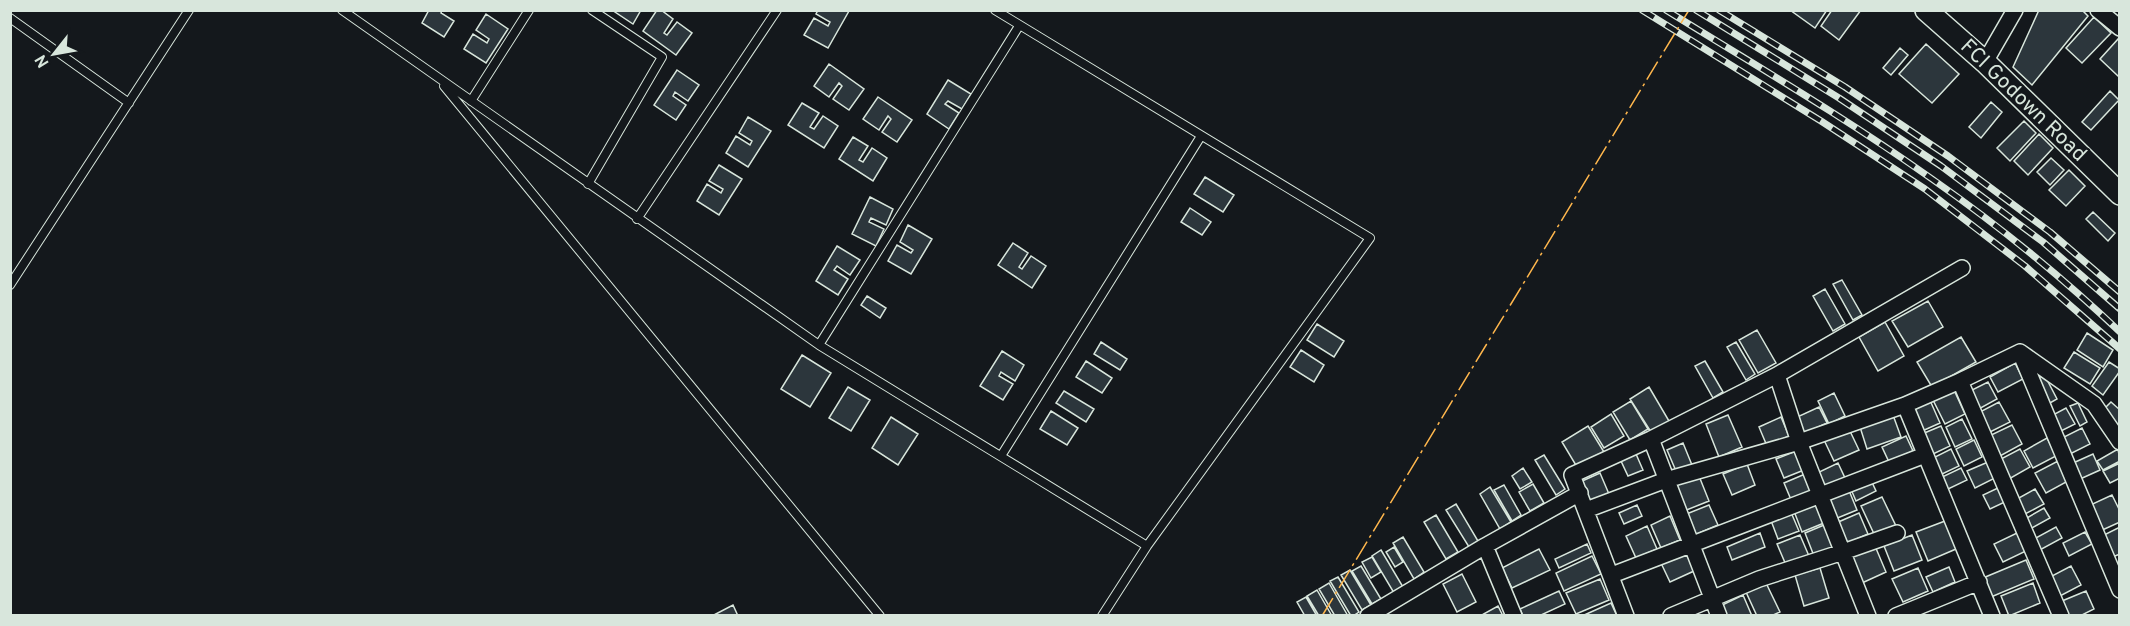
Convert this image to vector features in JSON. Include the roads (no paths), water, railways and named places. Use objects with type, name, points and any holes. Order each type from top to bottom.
[{"type":"street","name":"FCI Godown Road","points":[[1926,10],[1985,62],[2120,194]]},
{"type":"street","points":[[1985,62],[2014,10]]},
{"type":"street","points":[[2098,10],[2120,28]]},
{"type":"street","points":[[1626,615],[1572,475],[1651,439],[1777,375],[1962,267]]},
{"type":"street","points":[[1586,510],[1666,480],[1799,442],[1905,405],[2020,352]]},
{"type":"street","points":[[2020,352],[2094,404],[2120,442]]},
{"type":"street","points":[[2020,352],[2120,590]]},
{"type":"street","points":[[1777,375],[1799,442],[1868,615]]},
{"type":"street","points":[[1960,381],[2061,615]]},
{"type":"street","points":[[1905,405],[1992,615]]},
{"type":"street","points":[[1651,439],[1719,615]]},
{"type":"street","points":[[1612,575],[1925,454]]},
{"type":"street","points":[[1368,615],[1580,493]]},
{"type":"street","points":[[1671,615],[1760,579],[1897,533]]},
{"type":"street","points":[[1485,546],[1514,615]]},
{"type":"street","points":[[1896,615],[1978,582]]},
{"type":"lane","points":[[10,285],[189,10]]},
{"type":"lane","points":[[342,10],[819,345],[1147,546]]},
{"type":"lane","points":[[471,101],[530,10]]},
{"type":"lane","points":[[588,184],[662,57],[592,10]]},
{"type":"lane","points":[[637,219],[777,10]]},
{"type":"lane","points":[[995,10],[1370,238],[1147,546],[1102,615]]},
{"type":"lane","points":[[10,18],[129,103]]},
{"type":"lane","points":[[819,345],[1018,26]]},
{"type":"lane","points":[[438,78],[880,615]]},
{"type":"lane","points":[[1001,456],[1201,136]]},
{"type":"railway","points":[[1642,10],[1821,121],[1925,189],[2025,266],[2120,349]]},
{"type":"railway","points":[[1666,10],[1900,156],[2029,252],[2120,332]]},
{"type":"railway","points":[[1696,10],[1839,98],[1941,166],[2043,242],[2120,309]]},
{"type":"railway","points":[[1719,10],[1845,87],[1948,156],[2050,232],[2120,292]]}]
